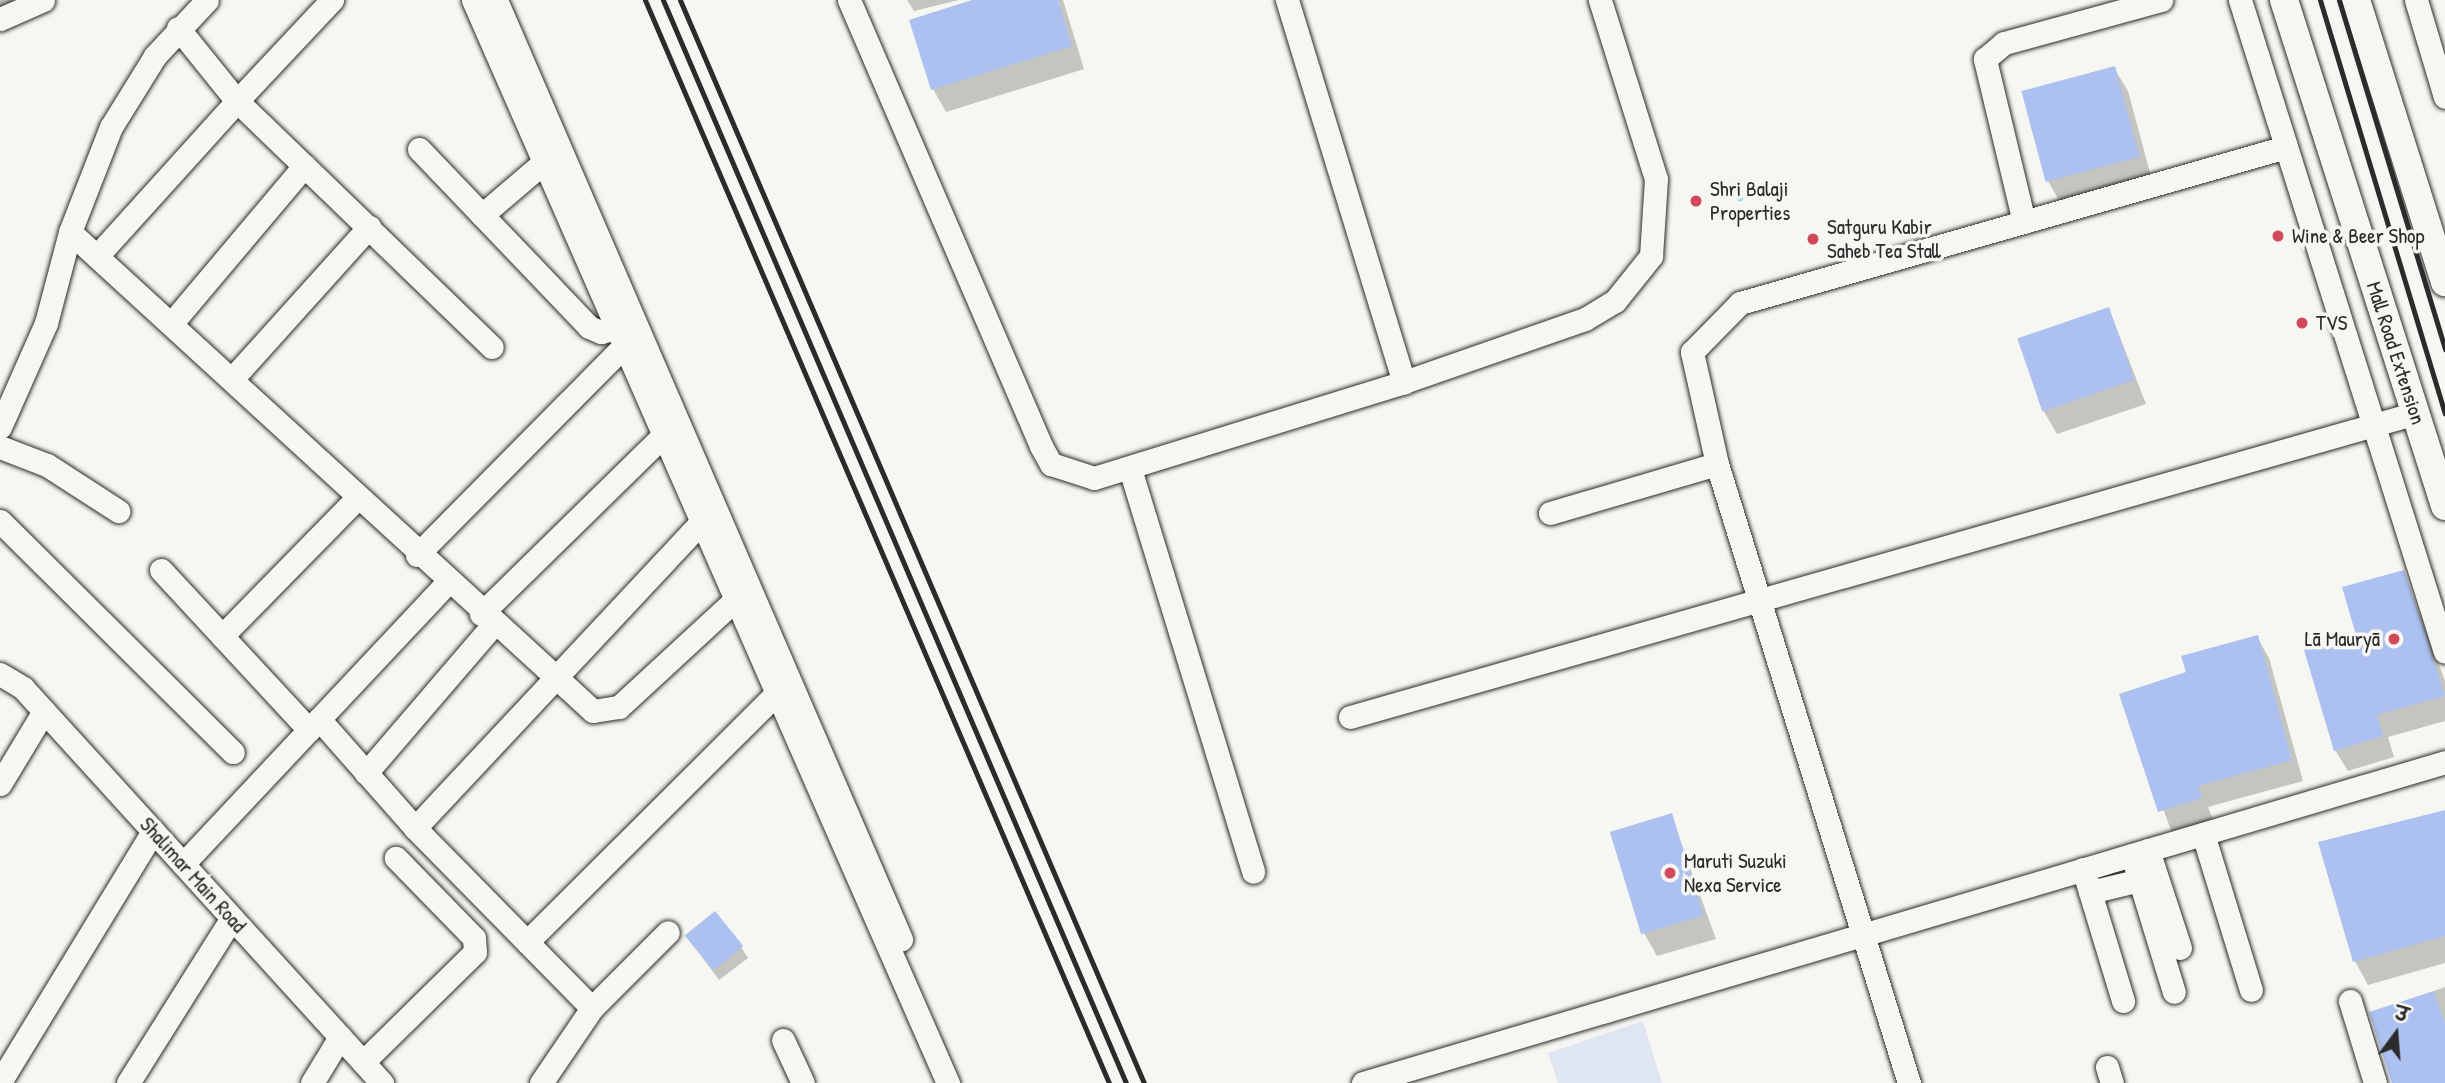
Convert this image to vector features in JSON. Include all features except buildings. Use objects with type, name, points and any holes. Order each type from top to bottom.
[{"type":"main road","name":"Mall Road Extension","points":[[2284,0],[2445,506]]},
{"type":"main road","points":[[2356,0],[2445,282]]},
{"type":"street","points":[[0,19],[43,0]]},
{"type":"street","points":[[0,427],[46,323],[70,232],[111,127],[178,28],[207,0]]},
{"type":"street","points":[[97,256],[332,0]]},
{"type":"street","points":[[473,0],[948,1083]]},
{"type":"street","points":[[496,0],[962,1083]]},
{"type":"street","points":[[849,0],[1041,446],[1051,464],[1072,474],[1131,472],[1585,319],[1615,301],[1651,256],[1656,179],[1600,0]]},
{"type":"street","points":[[1287,0],[1404,382]]},
{"type":"street","points":[[2024,222],[1983,71],[1985,59],[2004,43],[2161,0]]},
{"type":"street","points":[[2240,0],[2445,652]]},
{"type":"street","points":[[2416,0],[2445,97]]},
{"type":"street","points":[[178,28],[237,101],[492,347]]},
{"type":"street","points":[[1909,1083],[1866,934],[1717,464],[1691,361],[1697,344],[1728,311],[2286,147]]},
{"type":"street","points":[[419,149],[589,327],[621,337]]},
{"type":"street","points":[[482,215],[544,162]]},
{"type":"street","points":[[171,324],[304,166]]},
{"type":"street","points":[[232,379],[369,227]]},
{"type":"street","points":[[70,232],[232,379],[447,583],[554,679],[593,710],[612,711],[736,599]]},
{"type":"street","points":[[417,555],[621,337]]},
{"type":"street","points":[[1350,717],[1762,604],[2416,413]]},
{"type":"street","points":[[366,773],[487,619],[664,435]]},
{"type":"street","points":[[0,447],[47,465],[118,511]]},
{"type":"street","points":[[1550,513],[1717,464]]},
{"type":"street","points":[[1131,472],[1254,872]]},
{"type":"street","points":[[222,636],[357,498]]},
{"type":"street","points":[[0,521],[233,752]]},
{"type":"street","points":[[415,828],[702,521]]},
{"type":"street","points":[[161,570],[222,636],[366,773],[415,828],[592,1008]]},
{"type":"street","points":[[183,863],[447,583]]},
{"type":"street","name":"Shalimar Main Road","points":[[0,674],[44,711],[340,1037],[367,1074]]},
{"type":"street","points":[[527,942],[776,694]]},
{"type":"street","points":[[0,784],[44,711]]},
{"type":"street","points":[[1363,1083],[2445,762]]},
{"type":"street","points":[[0,1082],[153,831]]},
{"type":"street","points":[[2203,834],[2251,990]]},
{"type":"street","points":[[2140,852],[2140,880],[2174,992]]},
{"type":"street","points":[[2140,852],[2180,948]]},
{"type":"street","points":[[367,1074],[475,952],[474,938],[396,858]]},
{"type":"street","points":[[2083,869],[2123,1002]]},
{"type":"street","points":[[2090,892],[2140,880]]},
{"type":"street","points":[[128,1083],[232,918]]},
{"type":"street","points":[[541,1083],[592,1008],[668,932]]},
{"type":"street","points":[[2350,1001],[2375,1083]]},
{"type":"street","points":[[312,1083],[340,1037]]},
{"type":"street","points":[[783,1040],[803,1083]]},
{"type":"shaded area","points":[[1643,1021],[1662,1083],[1558,1083],[1548,1053]]},
{"type":"waterway","points":[[1736,184],[1740,198]]},
{"type":"railway","points":[[645,0],[1109,1083]]},
{"type":"railway","points":[[663,0],[1126,1083]]},
{"type":"railway","points":[[680,0],[1144,1083]]},
{"type":"railway","points":[[2320,0],[2445,413]]},
{"type":"railway","points":[[2339,0],[2445,349]]},
{"type":"place","name":"Shri Balaji Properties","points":[[1696,201]]},
{"type":"place","name":"Wine & Beer Shop","points":[[2278,236]]},
{"type":"place","name":"Satguru Kabir Saheb Tea Stall","points":[[1813,239]]},
{"type":"place","name":"TVS","points":[[2302,323]]},
{"type":"place","name":"Lā Mauryā","points":[[2394,639]]},
{"type":"place","name":"Maruti Suzuki Nexa Service","points":[[1670,873]]}]
